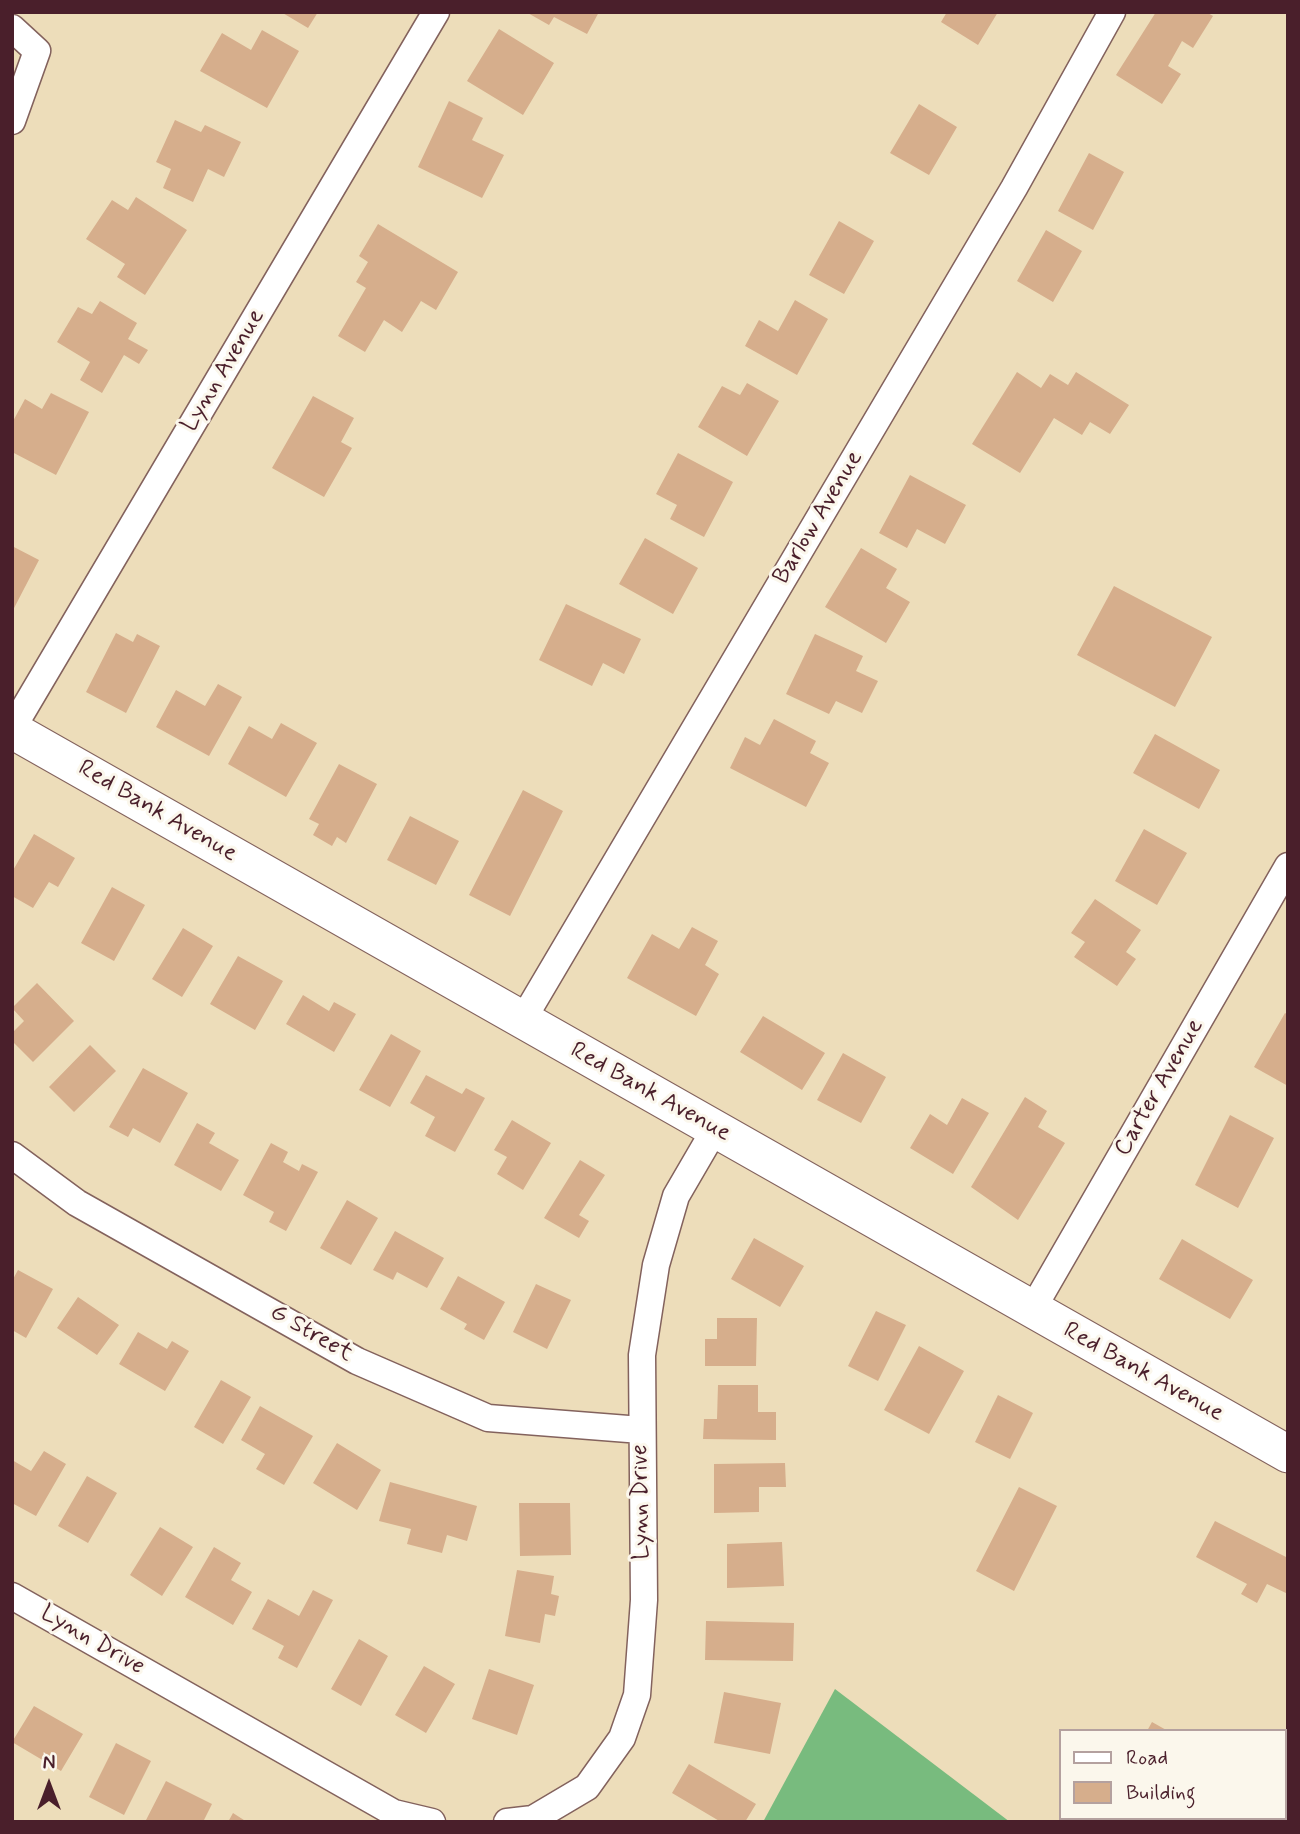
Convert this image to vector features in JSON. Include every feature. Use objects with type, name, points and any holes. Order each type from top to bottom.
[{"type":"street","name":"Lynn Avenue","points":[[12,729],[436,12]]},
{"type":"street","name":"Barlow Avenue","points":[[522,1021],[1014,188],[1112,12]]},
{"type":"street","points":[[12,28],[37,51],[12,121]]},
{"type":"street","name":"Red Bank Avenue","points":[[12,729],[1288,1454]]},
{"type":"street","name":"Carter Avenue","points":[[1032,1310],[1288,866]]},
{"type":"street","name":"Lynn Drive","points":[[507,1822],[533,1819],[587,1787],[622,1738],[637,1695],[644,1601],[640,1430],[642,1355],[656,1265],[676,1196],[715,1129]]},
{"type":"street","name":"G Street","points":[[12,1155],[77,1203],[357,1362],[488,1418],[640,1430]]},
{"type":"street","name":"Lynn Drive","points":[[12,1596],[394,1813],[432,1822]]},
{"type":"green space","points":[[835,1689],[1010,1822],[763,1822]]},
{"type":"building","points":[[281,12],[318,12],[308,28]]},
{"type":"building","points":[[526,12],[599,12],[587,34],[554,17],[549,25]]},
{"type":"building","points":[[947,12],[998,12],[978,45],[941,22]]},
{"type":"building","points":[[1156,12],[1206,12],[1213,16],[1193,48],[1182,41],[1168,66],[1181,74],[1162,104],[1116,75]]},
{"type":"building","points":[[499,29],[554,63],[523,115],[467,81]]},
{"type":"building","points":[[262,30],[299,51],[267,108],[200,71],[222,33],[251,50]]},
{"type":"building","points":[[449,101],[483,118],[472,140],[504,155],[482,198],[418,167]]},
{"type":"building","points":[[919,104],[957,127],[929,175],[890,153]]},
{"type":"building","points":[[175,120],[201,132],[205,125],[241,142],[224,177],[208,169],[193,202],[163,188],[171,169],[156,162]]},
{"type":"building","points":[[1089,153],[1124,172],[1093,230],[1058,211]]},
{"type":"building","points":[[136,197],[187,230],[145,295],[117,277],[125,264],[86,239],[112,200],[128,210]]},
{"type":"building","points":[[839,221],[874,241],[844,294],[809,275]]},
{"type":"building","points":[[378,224],[458,272],[436,310],[421,301],[402,332],[384,320],[365,352],[338,336],[366,288],[356,282],[368,262],[359,256]]},
{"type":"building","points":[[1046,230],[1082,251],[1053,302],[1017,281]]},
{"type":"building","points":[[795,300],[828,319],[797,375],[745,346],[759,320],[778,331]]},
{"type":"building","points":[[100,301],[137,323],[128,339],[148,350],[139,364],[124,355],[102,393],[80,380],[90,362],[57,342],[78,307],[92,314]]},
{"type":"building","points":[[1017,372],[1041,388],[1050,374],[1068,385],[1076,372],[1129,405],[1110,434],[1090,422],[1082,435],[1054,418],[1020,473],[972,444]]},
{"type":"building","points":[[747,383],[779,401],[747,456],[698,427],[722,386],[740,395]]},
{"type":"building","points":[[51,393],[89,412],[56,475],[12,452],[12,423],[25,399],[42,409]]},
{"type":"building","points":[[313,396],[354,418],[341,442],[352,448],[324,497],[272,468]]},
{"type":"building","points":[[678,453],[733,482],[704,537],[670,519],[677,505],[656,494]]},
{"type":"building","points":[[910,475],[966,505],[945,544],[917,529],[907,548],[879,533]]},
{"type":"building","points":[[645,538],[698,568],[673,614],[619,584]]},
{"type":"building","points":[[12,546],[39,560],[12,612]]},
{"type":"building","points":[[861,548],[897,569],[886,588],[910,602],[886,643],[825,607]]},
{"type":"building","points":[[1114,586],[1212,637],[1175,707],[1077,655]]},
{"type":"building","points":[[566,604],[641,639],[624,674],[603,663],[592,686],[539,660]]},
{"type":"building","points":[[116,633],[133,642],[137,634],[160,646],[126,713],[86,692]]},
{"type":"building","points":[[815,634],[863,656],[856,671],[878,681],[862,713],[836,701],[829,714],[786,694]]},
{"type":"building","points":[[218,684],[242,697],[209,756],[156,727],[176,690],[205,706]]},
{"type":"building","points":[[774,719],[816,741],[810,753],[829,763],[806,807],[730,768],[745,737],[760,745]]},
{"type":"building","points":[[281,723],[317,743],[286,797],[228,764],[249,726],[272,739]]},
{"type":"building","points":[[1155,734],[1220,770],[1199,809],[1133,773]]},
{"type":"building","points":[[339,764],[377,784],[346,843],[337,837],[332,846],[313,835],[319,824],[309,819]]},
{"type":"building","points":[[523,790],[563,811],[510,916],[469,895]]},
{"type":"building","points":[[410,816],[459,841],[436,885],[387,860]]},
{"type":"building","points":[[1144,829],[1187,853],[1157,905],[1115,881]]},
{"type":"building","points":[[34,834],[75,858],[58,887],[49,882],[33,908],[12,896],[12,872]]},
{"type":"building","points":[[112,887],[145,905],[114,961],[81,943]]},
{"type":"building","points":[[1095,899],[1141,930],[1126,952],[1136,959],[1117,986],[1074,957],[1085,942],[1071,933]]},
{"type":"building","points":[[692,927],[718,941],[705,965],[719,974],[696,1016],[627,978],[652,934],[679,949]]},
{"type":"building","points":[[183,928],[213,946],[182,997],[152,979]]},
{"type":"building","points":[[238,956],[283,981],[255,1030],[210,1004]]},
{"type":"building","points":[[37,983],[74,1021],[33,1062],[12,1041],[12,1033],[24,1021],[12,1008]]},
{"type":"building","points":[[303,995],[329,1011],[334,1002],[356,1014],[334,1052],[286,1024]]},
{"type":"building","points":[[1285,1013],[1288,1015],[1288,1086],[1254,1067]]},
{"type":"building","points":[[763,1016],[825,1053],[802,1090],[740,1052]]},
{"type":"building","points":[[391,1034],[421,1051],[390,1107],[359,1090]]},
{"type":"building","points":[[90,1045],[116,1071],[74,1112],[49,1087]]},
{"type":"building","points":[[843,1053],[886,1077],[861,1123],[817,1100]]},
{"type":"building","points":[[143,1068],[188,1093],[160,1143],[133,1128],[128,1137],[109,1127]]},
{"type":"building","points":[[426,1075],[462,1094],[466,1088],[485,1098],[455,1152],[425,1136],[435,1117],[410,1103]]},
{"type":"building","points":[[1025,1097],[1047,1111],[1038,1127],[1065,1143],[1018,1220],[971,1187]]},
{"type":"building","points":[[962,1098],[989,1113],[953,1174],[910,1148],[930,1114],[947,1125]]},
{"type":"building","points":[[1230,1115],[1274,1138],[1238,1208],[1195,1185]]},
{"type":"building","points":[[512,1120],[551,1143],[523,1190],[497,1174],[507,1157],[494,1150]]},
{"type":"building","points":[[197,1123],[215,1133],[209,1143],[239,1160],[221,1191],[174,1165]]},
{"type":"building","points":[[271,1143],[288,1152],[283,1162],[299,1171],[302,1164],[318,1172],[286,1231],[269,1222],[274,1212],[243,1195]]},
{"type":"building","points":[[580,1160],[605,1175],[579,1215],[589,1221],[579,1238],[544,1218]]},
{"type":"building","points":[[347,1200],[378,1218],[351,1265],[320,1248]]},
{"type":"building","points":[[395,1231],[444,1258],[427,1288],[397,1272],[393,1280],[373,1270]]},
{"type":"building","points":[[754,1238],[804,1266],[780,1307],[731,1279]]},
{"type":"building","points":[[1182,1239],[1253,1280],[1230,1319],[1159,1279]]},
{"type":"building","points":[[18,1270],[53,1289],[26,1338],[12,1330],[12,1281]]},
{"type":"building","points":[[458,1276],[505,1302],[484,1340],[464,1329],[467,1324],[440,1309]]},
{"type":"building","points":[[536,1284],[571,1300],[547,1349],[513,1332]]},
{"type":"building","points":[[78,1297],[119,1325],[97,1355],[57,1328]]},
{"type":"building","points":[[876,1311],[906,1325],[878,1381],[848,1366]]},
{"type":"building","points":[[717,1318],[757,1318],[756,1366],[705,1366],[705,1339],[717,1339]]},
{"type":"building","points":[[138,1332],[167,1349],[172,1341],[189,1351],[165,1391],[119,1364]]},
{"type":"building","points":[[919,1346],[964,1371],[929,1434],[884,1410]]},
{"type":"building","points":[[221,1380],[251,1397],[223,1444],[194,1427]]},
{"type":"building","points":[[718,1385],[758,1385],[758,1412],[776,1412],[776,1440],[703,1439],[704,1419],[717,1419]]},
{"type":"building","points":[[998,1395],[1033,1413],[1010,1459],[975,1442]]},
{"type":"building","points":[[260,1406],[313,1436],[284,1485],[256,1469],[265,1454],[241,1440]]},
{"type":"building","points":[[337,1443],[381,1470],[357,1510],[313,1483]]},
{"type":"building","points":[[44,1451],[66,1464],[36,1516],[12,1503],[12,1460],[31,1471]]},
{"type":"building","points":[[785,1463],[786,1487],[759,1487],[759,1512],[714,1513],[714,1464]]},
{"type":"building","points":[[87,1476],[117,1493],[88,1543],[58,1526]]},
{"type":"building","points":[[390,1482],[477,1506],[467,1541],[447,1535],[442,1553],[407,1544],[411,1529],[379,1521]]},
{"type":"building","points":[[1019,1487],[1057,1506],[1014,1591],[976,1571]]},
{"type":"building","points":[[519,1503],[570,1503],[571,1555],[520,1556]]},
{"type":"building","points":[[1215,1521],[1288,1558],[1288,1594],[1267,1584],[1257,1603],[1241,1594],[1247,1584],[1196,1557]]},
{"type":"building","points":[[160,1527],[193,1547],[162,1596],[130,1575]]},
{"type":"building","points":[[782,1542],[784,1586],[727,1588],[727,1544]]},
{"type":"building","points":[[214,1547],[241,1563],[231,1580],[252,1592],[233,1625],[185,1597]]},
{"type":"building","points":[[517,1570],[554,1576],[551,1594],[559,1596],[555,1616],[545,1614],[540,1643],[505,1636]]},
{"type":"building","points":[[313,1590],[333,1600],[297,1668],[278,1658],[284,1646],[252,1629],[268,1599],[299,1616]]},
{"type":"building","points":[[706,1621],[794,1623],[793,1661],[705,1660]]},
{"type":"building","points":[[359,1639],[388,1656],[361,1706],[331,1689]]},
{"type":"building","points":[[424,1666],[455,1684],[426,1733],[395,1715]]},
{"type":"building","points":[[489,1669],[534,1685],[517,1735],[472,1719]]},
{"type":"building","points":[[724,1692],[781,1703],[770,1754],[714,1743]]},
{"type":"building","points":[[34,1706],[83,1734],[61,1771],[12,1742]]},
{"type":"building","points":[[1152,1722],[1164,1729],[1148,1729]]},
{"type":"building","points":[[116,1743],[151,1761],[124,1815],[89,1797]]},
{"type":"building","points":[[689,1764],[756,1804],[745,1822],[721,1822],[672,1793]]},
{"type":"building","points":[[166,1781],[212,1804],[203,1822],[145,1822]]},
{"type":"building","points":[[1286,1799],[1288,1800],[1288,1822],[1259,1822],[1286,1820]]},
{"type":"building","points":[[233,1813],[247,1822],[228,1822]]},
{"type":"building","points":[[1097,1820],[1149,1820],[1148,1822]]}]
